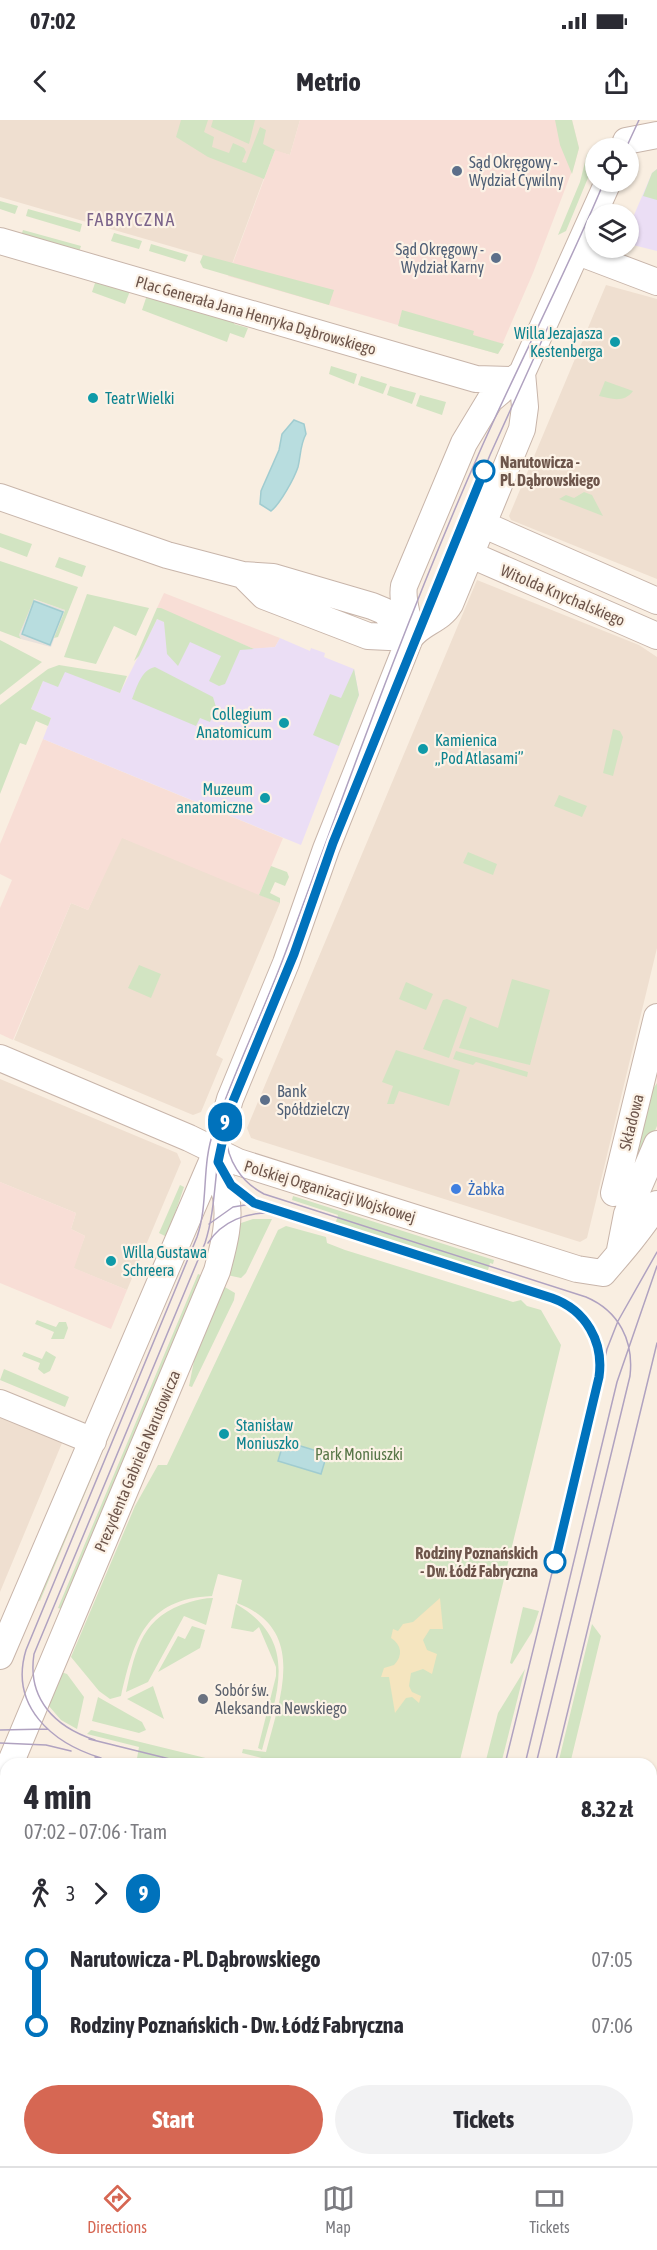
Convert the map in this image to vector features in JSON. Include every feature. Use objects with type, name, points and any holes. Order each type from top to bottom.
[{"type":"street","points":[[627,137],[657,135]]},
{"type":"street","name":"Prezydenta Gabriela Narutowicza","points":[[410,638],[403,593],[409,573],[468,435],[490,400],[518,376],[578,252],[604,192]]},
{"type":"street","name":"Plac Generała Jana Henryka Dąbrowskiego","points":[[0,241],[476,380],[518,376]]},
{"type":"street","points":[[578,252],[657,282]]},
{"type":"street","name":"Prezydenta Gabriela Narutowicza","points":[[0,1656],[216,1152],[230,1099],[286,963],[326,849],[410,638],[419,628],[446,610],[522,429],[525,407],[518,376]]},
{"type":"street","points":[[0,497],[156,551],[243,575],[273,577],[378,608],[410,638]]},
{"type":"street","name":"Witolda Knychalskiego","points":[[482,524],[657,601]]},
{"type":"street","name":"Witolda Knychalskiego","points":[[470,554],[657,636]]},
{"type":"street","name":"Składowa","points":[[614,1193],[657,1017]]},
{"type":"street","name":"Polskiej Organizacji Wojskowej","points":[[0,1059],[245,1165],[577,1269],[603,1273],[620,1250]]},
{"type":"street","points":[[620,1250],[627,1215],[657,1144]]},
{"type":"street","name":"Prezydenta Gabriela Narutowicza","points":[[13,1758],[217,1271],[227,1210],[217,1170],[216,1152]]},
{"type":"street","points":[[620,1250],[633,1240],[657,1204]]},
{"type":"street","points":[[0,1403],[93,1441]]},
{"type":"shaded area","points":[[0,120],[300,120],[290,155],[274,151],[232,264],[0,197]]},
{"type":"shaded area","points":[[300,120],[572,120],[579,148],[575,163],[533,273],[498,354],[228,276],[275,150],[290,155]]},
{"type":"shaded area","points":[[657,169],[657,251],[639,246],[639,204],[652,173]]},
{"type":"shaded area","points":[[606,285],[657,299],[657,579],[511,520],[509,516]]},
{"type":"shaded area","points":[[477,580],[639,645],[657,657],[657,948],[587,1238],[580,1242],[251,1138],[247,1128]]},
{"type":"shaded area","points":[[164,593],[280,638],[275,647],[254,649],[157,608]]},
{"type":"shaded area","points":[[33,599],[65,610],[51,647],[21,639],[19,635]]},
{"type":"shaded area","points":[[157,619],[230,650],[275,647],[280,638],[310,651],[311,648],[325,653],[324,657],[354,669],[359,695],[301,845],[43,739],[51,718],[31,709],[43,681],[65,671],[120,693]]},
{"type":"shaded area","points":[[43,739],[283,838],[259,895],[122,838],[88,910],[71,903],[13,1040],[0,1034],[0,908],[12,880],[0,874],[0,844]]},
{"type":"shaded area","points":[[121,837],[280,903],[216,1055],[223,1059],[201,1112],[193,1115],[14,1040],[71,903],[88,910]]},
{"type":"shaded area","points":[[0,1079],[177,1153],[181,1162],[127,1290],[73,1268],[85,1236],[71,1229],[76,1213],[0,1182]]},
{"type":"shaded area","points":[[0,1182],[76,1213],[71,1229],[85,1236],[74,1268],[127,1290],[111,1329],[0,1283]]},
{"type":"shaded area","points":[[0,1414],[60,1438],[62,1443],[0,1592]]},
{"type":"green space","points":[[181,120],[208,120],[204,132],[214,137],[212,147],[229,153],[233,143],[244,148],[246,152],[242,162],[246,163],[260,127],[266,130],[263,144],[275,150],[264,179],[208,157],[176,137]]},
{"type":"green space","points":[[213,120],[255,120],[249,144],[211,127]]},
{"type":"green space","points":[[555,120],[572,120],[579,148],[572,174],[560,145]]},
{"type":"green space","points":[[585,162],[585,185],[566,231],[558,235],[580,182]]},
{"type":"green space","points":[[657,169],[657,200],[643,196],[652,173]]},
{"type":"green space","points":[[0,201],[18,206],[15,214],[0,209]]},
{"type":"green space","points":[[28,209],[82,224],[80,232],[26,216]]},
{"type":"green space","points":[[23,230],[81,246],[79,252],[21,236]]},
{"type":"green space","points":[[114,233],[142,241],[139,249],[111,241]]},
{"type":"green space","points":[[151,244],[188,255],[185,262],[149,251]]},
{"type":"green space","points":[[203,255],[334,290],[329,305],[203,268],[200,262]]},
{"type":"green space","points":[[96,280],[130,291],[125,304],[92,292]]},
{"type":"green space","points":[[147,295],[235,321],[234,324],[248,328],[244,338],[230,333],[227,342],[142,310]]},
{"type":"green space","points":[[402,310],[474,331],[473,335],[504,344],[498,354],[398,326]]},
{"type":"green space","points":[[331,366],[357,374],[354,384],[329,374]]},
{"type":"green space","points":[[361,376],[387,384],[383,394],[358,385]]},
{"type":"green space","points":[[605,381],[633,391],[622,399],[599,396]]},
{"type":"green space","points":[[390,386],[416,393],[412,404],[387,395]]},
{"type":"green space","points":[[420,395],[446,402],[442,415],[416,406]]},
{"type":"green space","points":[[584,492],[592,495],[603,516],[559,499],[566,495],[574,498]]},
{"type":"green space","points":[[0,533],[32,544],[27,557],[0,547]]},
{"type":"green space","points":[[59,557],[86,566],[82,577],[55,567]]},
{"type":"green space","points":[[0,561],[78,587],[58,637],[54,638],[65,610],[34,599],[19,635],[21,639],[0,631]]},
{"type":"green space","points":[[87,594],[149,608],[136,636],[114,626],[96,664],[64,657]]},
{"type":"green space","points":[[157,608],[254,649],[240,650],[225,684],[219,686],[209,681],[221,656],[190,642],[178,666],[167,654],[164,622],[157,619],[139,656],[134,661]]},
{"type":"green space","points":[[0,640],[42,662],[0,695]]},
{"type":"green space","points":[[59,665],[127,676],[120,693],[65,672],[58,687],[43,681],[31,709],[51,718],[48,726],[36,721],[26,745],[20,743],[0,794],[0,705],[48,669]]},
{"type":"green space","points":[[155,667],[213,697],[216,707],[210,722],[200,718],[196,726],[132,699],[143,675]]},
{"type":"green space","points":[[354,669],[359,695],[339,746],[313,735],[330,694],[341,698]]},
{"type":"green space","points":[[613,729],[620,731],[623,737],[613,776],[603,773]]},
{"type":"green space","points":[[559,795],[587,806],[582,817],[554,806]]},
{"type":"green space","points":[[468,852],[497,864],[493,875],[463,863]]},
{"type":"green space","points":[[271,866],[287,872],[289,877],[285,886],[275,882],[270,893],[280,898],[280,903],[259,895]]},
{"type":"green space","points":[[139,965],[161,974],[151,998],[128,988]]},
{"type":"green space","points":[[512,979],[550,990],[530,1065],[459,1048],[470,1017],[498,1028]]},
{"type":"green space","points":[[406,982],[433,994],[426,1010],[399,999]]},
{"type":"green space","points":[[447,999],[467,1007],[449,1058],[423,1049],[443,1000]]},
{"type":"green space","points":[[396,1050],[460,1070],[449,1106],[399,1091],[394,1104],[387,1104],[393,1086],[382,1082]]},
{"type":"green space","points":[[456,1051],[528,1072],[527,1077],[476,1062],[473,1065],[453,1059]]},
{"type":"green space","points":[[657,1083],[657,1126],[632,1184],[629,1183],[653,1089]]},
{"type":"green space","points":[[180,1185],[184,1187],[167,1237],[159,1233]]},
{"type":"green space","points":[[293,1196],[494,1260],[493,1264],[490,1263],[485,1281],[333,1232],[338,1215],[292,1200]]},
{"type":"green space","points":[[253,1219],[272,1219],[246,1273],[241,1278],[227,1275],[238,1224]]},
{"type":"green space","name":"Park Moniuszki","points":[[286,1226],[326,1237],[327,1243],[345,1250],[513,1302],[521,1300],[527,1306],[541,1310],[561,1345],[460,1758],[262,1758],[242,1753],[243,1749],[266,1752],[282,1688],[283,1667],[281,1648],[273,1630],[259,1615],[237,1603],[242,1580],[218,1574],[212,1596],[189,1599],[171,1605],[157,1614],[146,1626],[138,1641],[131,1657],[121,1696],[110,1699],[99,1691],[71,1657],[135,1506],[158,1465],[167,1465],[278,1230]]},
{"type":"green space","points":[[180,1267],[40,1601],[36,1599]]},
{"type":"green space","points":[[198,1274],[203,1276],[61,1609],[58,1608]]},
{"type":"green space","points":[[223,1286],[235,1293],[234,1300],[192,1387],[189,1386],[196,1351]]},
{"type":"green space","points":[[37,1320],[56,1327],[59,1322],[66,1322],[68,1328],[64,1339],[51,1339],[54,1332],[35,1324]]},
{"type":"green space","points":[[46,1351],[56,1357],[50,1371],[44,1374],[38,1369],[40,1363],[22,1356],[24,1352],[42,1359]]},
{"type":"green space","points":[[4,1369],[69,1397],[65,1407],[0,1380]]},
{"type":"green space","points":[[213,1598],[206,1625],[184,1616],[148,1682],[126,1692],[133,1661],[151,1625],[174,1608]]},
{"type":"green space","points":[[236,1604],[256,1619],[269,1634],[276,1651],[279,1670],[277,1689],[262,1750],[258,1748],[276,1676],[276,1667],[259,1627],[253,1632],[231,1628]]},
{"type":"green space","points":[[523,1607],[539,1611],[532,1632],[512,1664],[510,1663]]},
{"type":"green space","points":[[592,1624],[601,1636],[571,1758],[559,1758]]},
{"type":"green space","points":[[192,1626],[205,1630],[200,1648],[158,1672],[178,1636],[185,1639]]},
{"type":"green space","points":[[525,1669],[503,1758],[487,1758],[498,1713]]},
{"type":"green space","points":[[61,1672],[67,1674],[84,1697],[77,1729],[61,1720],[48,1705]]},
{"type":"green space","points":[[153,1686],[164,1719],[127,1699]]},
{"type":"green space","points":[[98,1697],[142,1722],[146,1730],[139,1733],[92,1721]]},
{"type":"green space","points":[[91,1730],[206,1758],[137,1758],[139,1747],[87,1734]]},
{"type":"sand","points":[[440,1598],[443,1629],[430,1629],[423,1640],[427,1650],[437,1654],[432,1674],[423,1669],[411,1673],[409,1686],[412,1692],[421,1696],[419,1703],[412,1697],[406,1698],[395,1713],[389,1677],[381,1677],[384,1668],[394,1665],[400,1654],[399,1647],[391,1638],[393,1629],[398,1631],[403,1624],[413,1622]]},
{"type":"water","points":[[294,420],[304,424],[306,434],[298,467],[286,491],[271,511],[260,504],[261,491],[279,450],[282,434]]},
{"type":"water","points":[[34,601],[63,612],[50,645],[22,634]]},
{"type":"water","points":[[284,1441],[327,1454],[321,1474],[278,1461]]},
{"type":"tram line","points":[[631,138],[639,120]]},
{"type":"tram line","points":[[101,1758],[66,1743],[51,1732],[29,1705],[22,1670],[26,1650],[197,1237],[201,1224],[208,1157],[214,1130],[277,973],[403,637],[480,451],[600,192]]},
{"type":"tram line","points":[[361,772],[490,455],[548,327]]},
{"type":"tram line","name":"9","points":[[484,471],[333,843],[294,954],[237,1090],[223,1130],[218,1162],[223,1175],[238,1193],[254,1203],[552,1298],[569,1306],[586,1321],[595,1336],[598,1347],[599,1377],[555,1562]]},
{"type":"tram line","points":[[95,1740],[68,1727],[47,1709],[35,1685],[34,1654],[205,1243],[212,1212],[219,1150],[227,1119]]},
{"type":"tram line","points":[[226,1135],[232,1161],[242,1177],[264,1194],[586,1297],[607,1310],[627,1339],[631,1363],[630,1376],[537,1758]]},
{"type":"tram line","points":[[219,1164],[231,1185],[254,1203],[563,1302],[585,1320],[590,1328],[597,1344],[600,1362]]},
{"type":"tram line","points":[[209,1224],[233,1207],[257,1203]]},
{"type":"tram line","points":[[208,1243],[220,1229],[236,1219],[253,1214],[272,1213]]},
{"type":"tram line","points":[[506,1758],[607,1349],[618,1321],[657,1252]]},
{"type":"tram line","points":[[526,1758],[617,1382],[657,1266]]},
{"type":"tram line","points":[[556,1758],[657,1343]]},
{"type":"tram line","points":[[0,1730],[48,1729]]},
{"type":"tram line","points":[[89,1739],[166,1758]]},
{"type":"tram line","points":[[0,1743],[46,1745],[71,1751]]},
{"type":"tram line","points":[[95,1757],[99,1758]]},
{"type":"place","name":"Sąd Okręgowy - Wydział Cywilny","points":[[457,171]]},
{"type":"place","name":"Sąd Okręgowy - Wydział Karny","points":[[496,258]]},
{"type":"place","name":"Willa Jezajasza Kestenberga","points":[[615,342]]},
{"type":"place","name":"Teatr Wielki","points":[[93,398]]},
{"type":"place","name":"Narutowicza - Pl. Dąbrowskiego","points":[[484,471]]},
{"type":"place","name":"Collegium Anatomicum","points":[[284,723]]},
{"type":"place","name":"Kamienica „Pod Atlasami”","points":[[423,749]]},
{"type":"place","name":"Muzeum anatomiczne","points":[[265,798]]},
{"type":"place","name":"Bank Spółdzielczy","points":[[265,1100]]},
{"type":"place","name":"Żabka","points":[[456,1189]]},
{"type":"place","name":"Willa Gustawa Schreera","points":[[111,1261]]},
{"type":"place","name":"Stanisław Moniuszko","points":[[224,1434]]},
{"type":"place","name":"Rodziny Poznańskich - Dw. Łódź Fabryczna","points":[[555,1562]]},
{"type":"place","name":"Sobór św. Aleksandra Newskiego","points":[[203,1699]]},
{"type":"district","name":"FABRYCZNA","points":[[131,220]]}]
